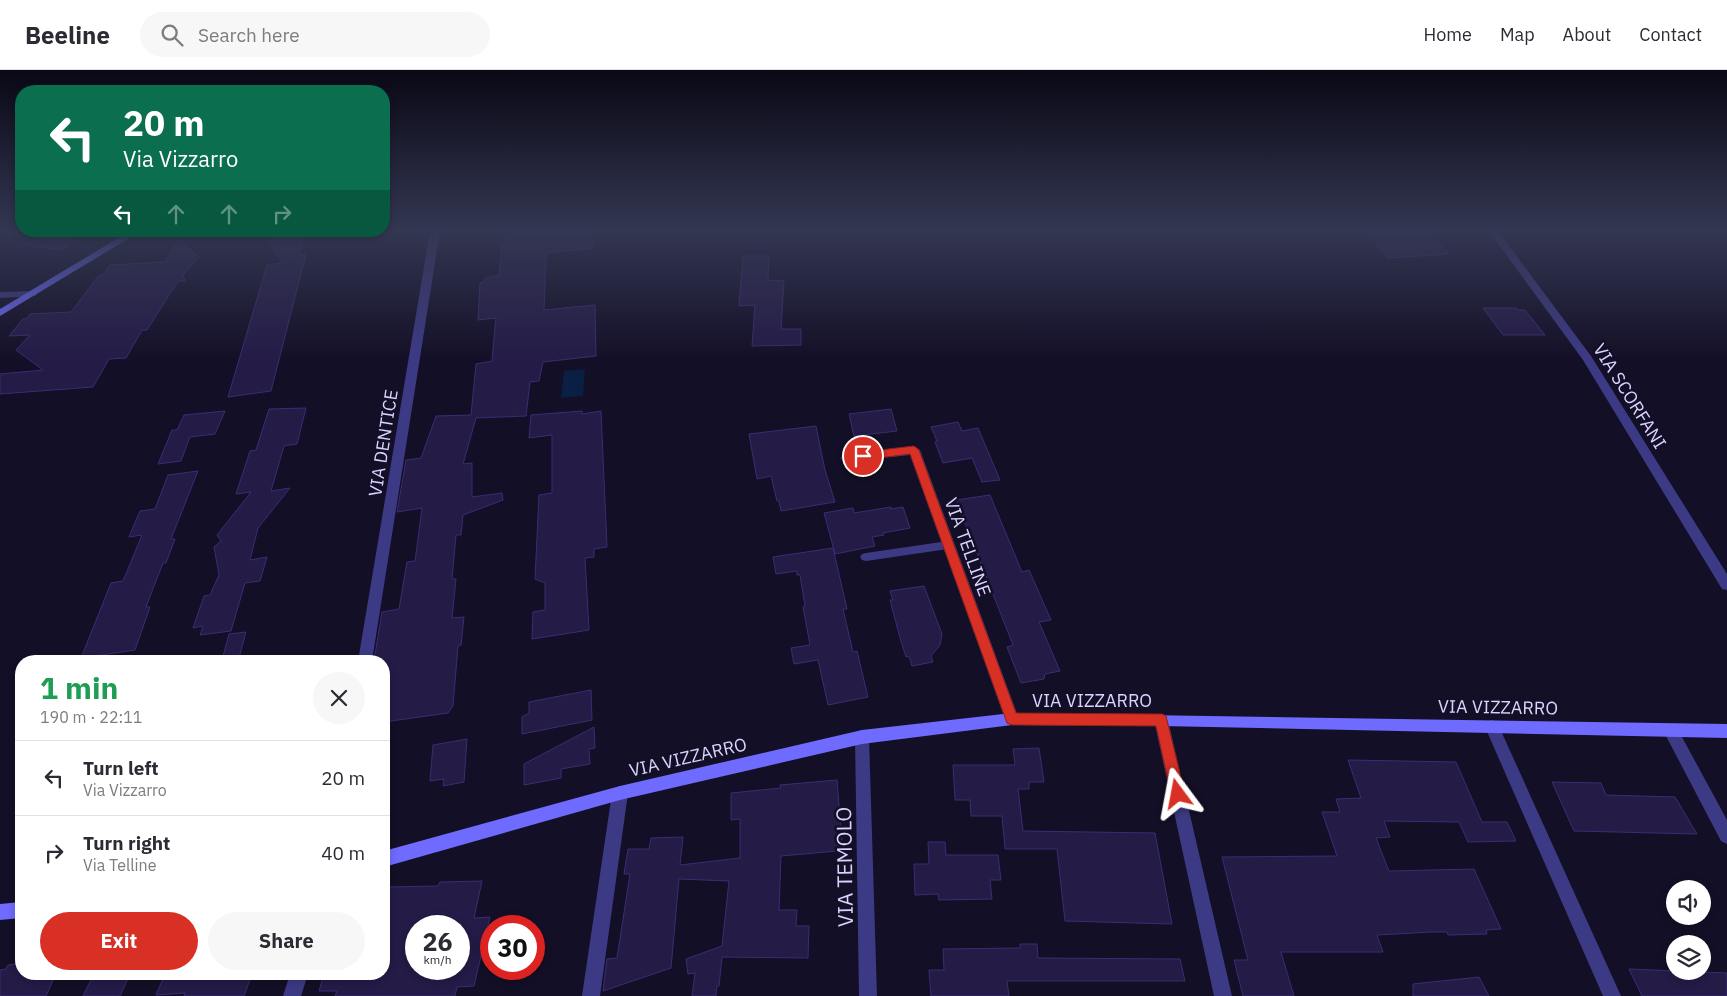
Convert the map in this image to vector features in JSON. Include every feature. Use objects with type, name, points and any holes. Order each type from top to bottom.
[{"type":"street","points":[[0,313],[65,274]]},
{"type":"street","name":"VIA DENTICE","points":[[366,655],[428,274]]},
{"type":"street","name":"VIA SCORFANI","points":[[1525,274],[1587,358],[1727,585]]},
{"type":"street","points":[[0,295],[32,294]]},
{"type":"street","name":"VIA TELLINE","points":[[846,458],[914,450],[1012,719]]},
{"type":"street","name":"VIA VIZZARRO","points":[[390,857],[620,793],[862,737],[1012,719],[1162,720],[1727,731]]},
{"type":"street","points":[[1162,720],[1223,996]]},
{"type":"street","points":[[1492,727],[1612,996]]},
{"type":"street","points":[[1670,731],[1727,836]]},
{"type":"street","name":"VIA TEMOLO","points":[[862,737],[868,996]]},
{"type":"street","points":[[591,996],[620,793]]},
{"type":"street","points":[[0,912],[15,911]]},
{"type":"street","points":[[292,996],[297,980]]},
{"type":"lane","points":[[866,557],[948,544]]},
{"type":"water","points":[[585,369],[583,396],[561,398],[564,371]]},
{"type":"building","points":[[184,274],[185,281],[178,281],[147,330],[142,330],[126,358],[109,359],[93,387],[0,394],[0,374],[43,370],[16,350],[30,335],[9,336],[23,319],[26,319],[30,314],[71,312],[99,275]]},
{"type":"building","points":[[264,274],[301,274],[271,391],[228,397]]},
{"type":"building","points":[[545,274],[544,310],[595,305],[596,356],[543,362],[539,381],[530,382],[526,416],[476,418],[463,464],[472,463],[472,497],[502,493],[503,500],[463,515],[461,535],[456,535],[452,579],[456,579],[452,618],[464,617],[461,645],[458,646],[453,706],[448,713],[390,721],[390,655],[375,655],[382,612],[399,609],[407,562],[415,561],[422,508],[397,512],[406,460],[421,458],[436,416],[471,415],[476,364],[492,361],[496,318],[478,320],[480,283],[484,282],[485,278],[499,275]]},
{"type":"building","points":[[742,274],[768,274],[768,280],[784,281],[781,329],[801,329],[801,345],[752,346],[755,305],[739,306]]},
{"type":"building","points":[[1483,308],[1516,308],[1518,310],[1525,310],[1545,335],[1503,335]]},
{"type":"building","points":[[306,408],[297,444],[284,446],[271,491],[290,488],[258,528],[250,560],[267,557],[260,581],[245,583],[231,631],[200,635],[203,626],[193,628],[204,596],[210,595],[219,575],[214,547],[221,541],[217,535],[251,492],[236,494],[250,451],[256,450],[269,409]]},
{"type":"building","points":[[891,409],[897,431],[854,436],[849,414]]},
{"type":"building","points":[[225,411],[215,434],[190,437],[181,461],[158,464],[172,430],[177,430],[184,415]]},
{"type":"building","points":[[582,411],[582,414],[601,411],[607,547],[594,549],[594,557],[585,558],[589,630],[532,639],[533,612],[545,610],[545,583],[535,579],[539,495],[552,493],[552,435],[529,438],[531,415]]},
{"type":"building","points":[[958,422],[962,431],[978,428],[1000,480],[982,482],[972,458],[943,463],[931,427]]},
{"type":"building","points":[[816,426],[825,470],[835,502],[781,511],[771,476],[757,479],[749,434]]},
{"type":"building","points":[[198,471],[171,539],[175,539],[166,563],[163,563],[146,607],[150,607],[135,650],[101,655],[82,655],[111,583],[123,581],[142,535],[129,537],[140,511],[155,509],[168,475]]},
{"type":"building","points":[[990,495],[1022,572],[1029,570],[1051,620],[1039,622],[1060,671],[1045,674],[1044,679],[1021,683],[1007,647],[1013,645],[956,500]]},
{"type":"building","points":[[891,507],[891,509],[903,507],[910,528],[872,537],[875,546],[835,554],[824,513],[853,508],[854,513]]},
{"type":"building","points":[[833,548],[847,609],[843,609],[853,652],[857,651],[868,697],[828,705],[818,660],[794,664],[791,648],[810,645],[803,607],[805,606],[800,575],[797,575],[797,571],[776,574],[773,557]]},
{"type":"building","points":[[924,586],[942,634],[940,645],[931,656],[933,662],[912,666],[909,656],[906,657],[900,638],[890,600],[893,600],[890,591]]},
{"type":"building","points":[[246,632],[240,655],[223,655],[229,634]]},
{"type":"building","points":[[591,690],[592,720],[522,734],[522,717],[529,713],[529,702]]},
{"type":"building","points":[[594,727],[595,748],[589,749],[590,764],[561,769],[561,778],[524,785],[524,764]]},
{"type":"building","points":[[467,739],[464,782],[443,786],[444,779],[430,781],[433,745]]},
{"type":"building","points":[[1039,748],[1044,782],[1029,782],[1029,789],[1018,789],[1023,831],[1155,833],[1172,924],[1065,921],[1057,849],[1005,849],[1002,816],[971,816],[970,800],[955,800],[953,765],[1015,765],[1013,749]]},
{"type":"building","points":[[1348,760],[1456,762],[1482,822],[1507,822],[1516,841],[1468,842],[1459,822],[1384,821],[1390,837],[1376,838],[1389,871],[1474,869],[1501,929],[1486,930],[1487,934],[1448,935],[1447,932],[1431,932],[1377,935],[1383,952],[1281,952],[1294,996],[1243,996],[1234,960],[1248,960],[1222,857],[1337,856],[1322,812],[1340,812],[1336,799],[1361,798]]},
{"type":"building","points":[[837,780],[842,842],[836,842],[837,851],[781,856],[779,910],[797,910],[796,926],[809,926],[808,958],[722,957],[716,996],[692,996],[695,973],[688,974],[686,959],[722,946],[729,881],[679,879],[671,968],[603,991],[607,959],[617,958],[630,874],[624,874],[628,849],[649,849],[651,838],[683,837],[680,865],[740,858],[740,819],[731,820],[731,793],[781,788],[780,785]]},
{"type":"building","points":[[1552,782],[1601,783],[1606,795],[1675,797],[1697,834],[1574,831]]},
{"type":"building","points":[[928,842],[945,842],[946,855],[998,855],[1001,880],[990,880],[992,899],[939,900],[938,894],[915,895],[914,864],[929,864]]},
{"type":"building","points":[[482,881],[474,918],[480,918],[480,960],[474,986],[457,987],[455,996],[335,996],[337,991],[319,991],[322,980],[390,980],[390,887],[438,886],[440,882]]},
{"type":"building","points":[[1020,944],[1037,944],[1038,958],[1180,959],[1185,981],[1007,981],[1009,996],[931,996],[929,970],[944,970],[943,949],[1020,948]]},
{"type":"building","points":[[15,964],[15,980],[53,980],[46,996],[0,996],[0,970],[6,969],[8,965]]},
{"type":"building","points":[[1629,969],[1666,971],[1666,980],[1711,980],[1711,972],[1727,973],[1727,996],[1642,996]]},
{"type":"building","points":[[1479,977],[1489,996],[1413,996],[1413,984]]},
{"type":"building","points":[[91,980],[127,980],[120,996],[83,996]]},
{"type":"building","points":[[162,980],[250,980],[244,996],[184,996],[185,993],[156,995]]},
{"type":"route","points":[[863,456],[914,450],[1012,719],[1162,720],[1178,794]]}]
